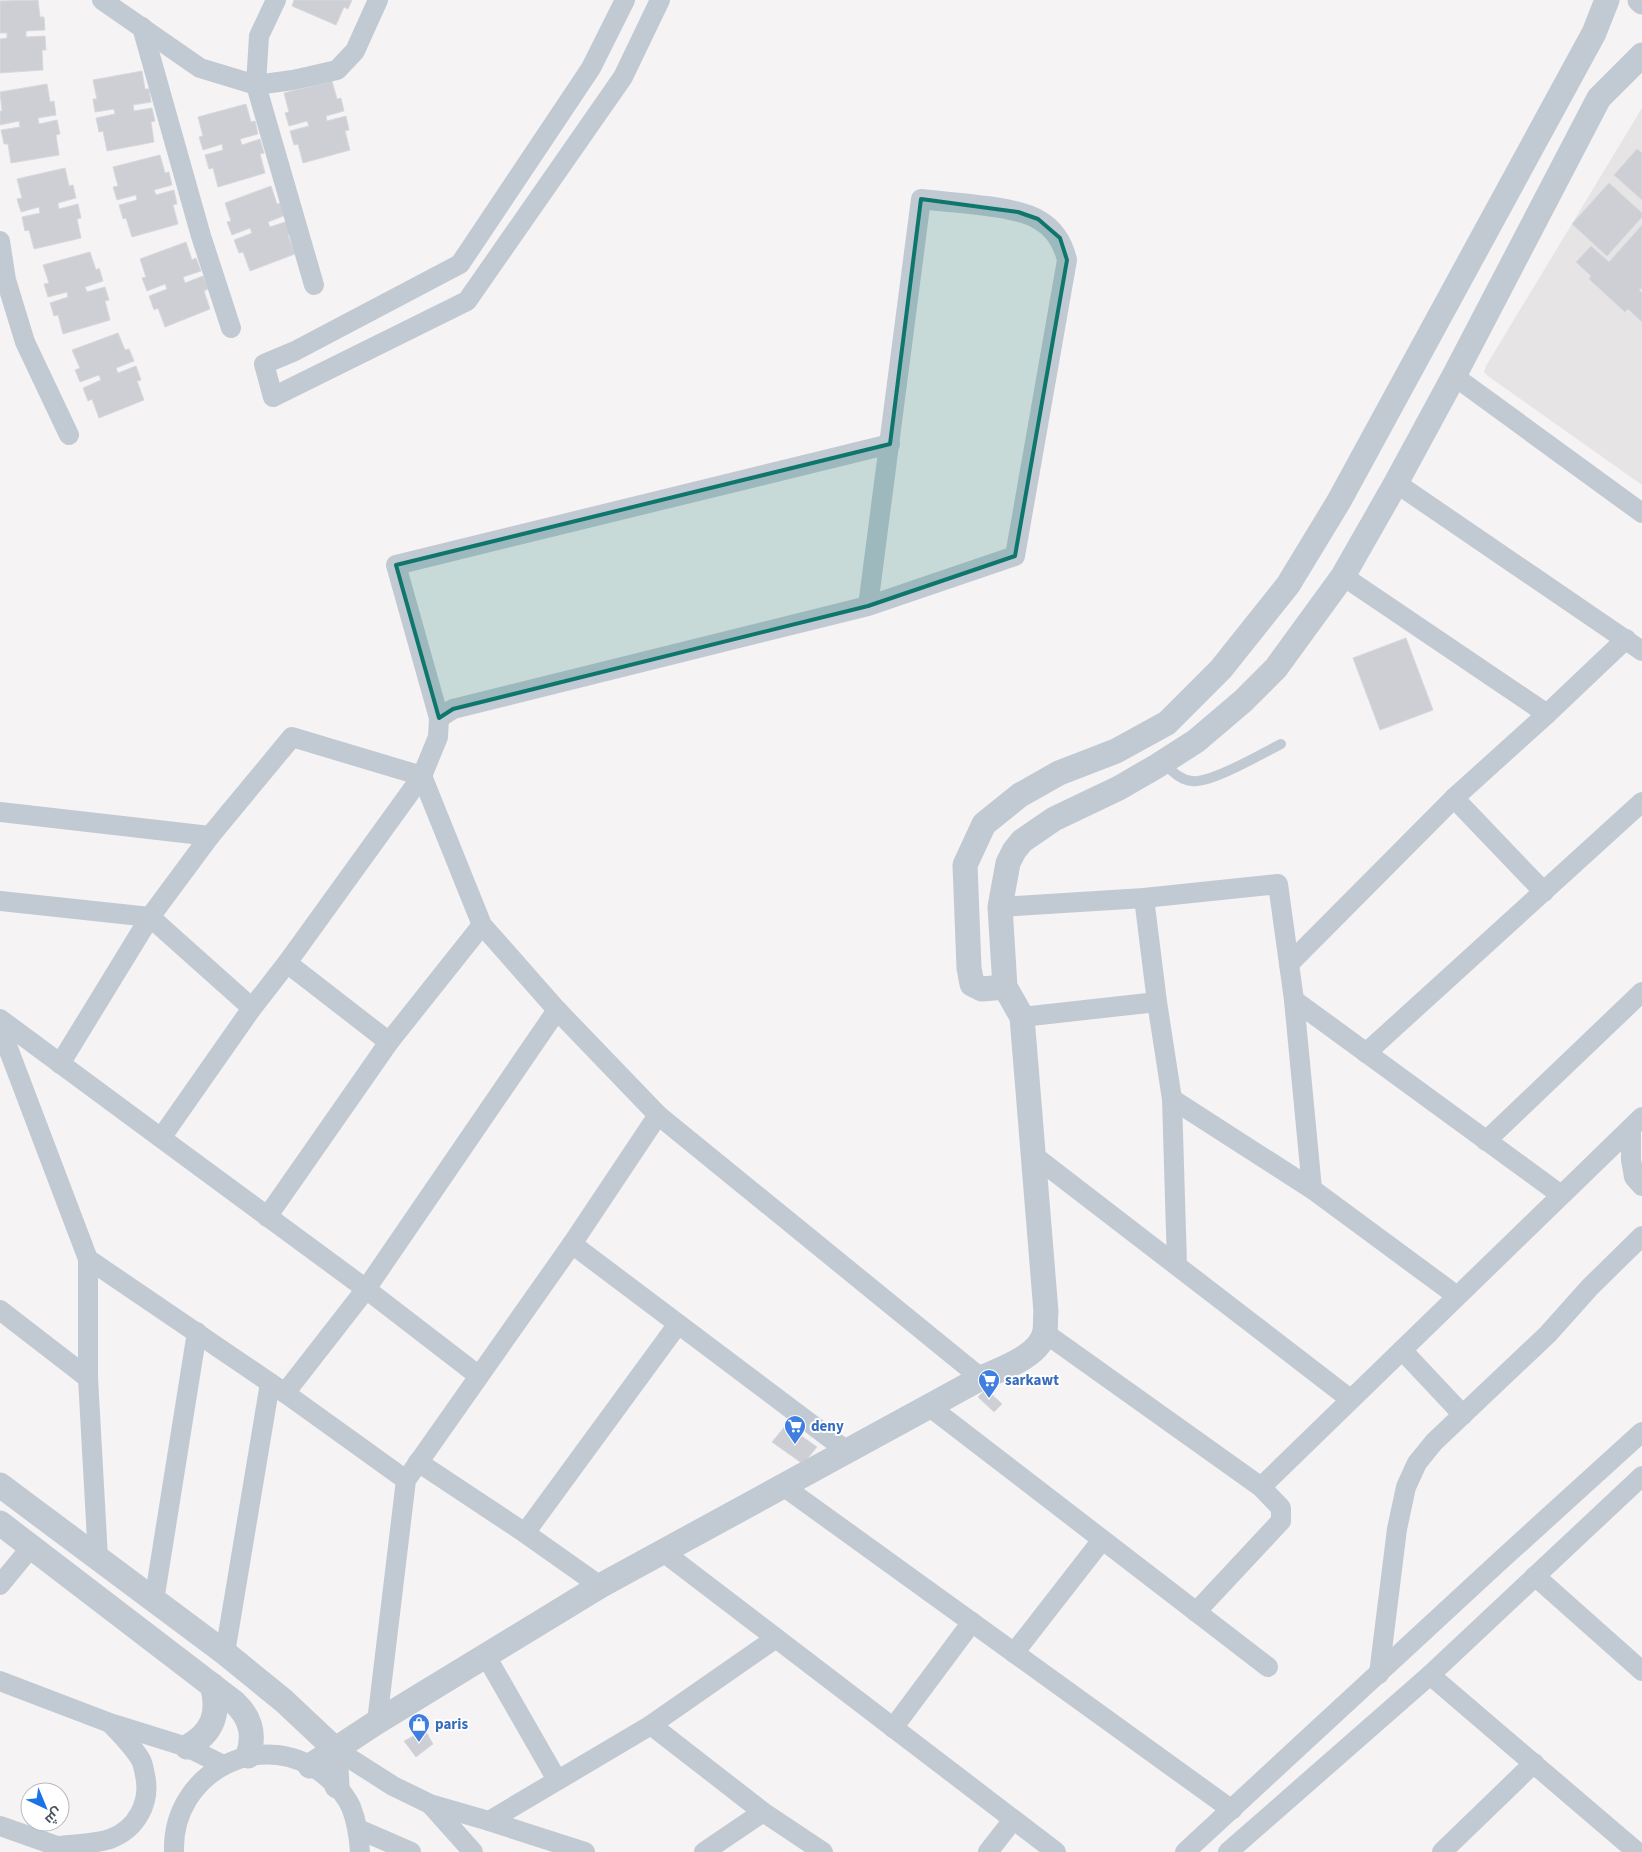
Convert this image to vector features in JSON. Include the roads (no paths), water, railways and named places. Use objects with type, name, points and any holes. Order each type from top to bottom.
[{"type":"street","points":[[276,0],[259,36],[256,85],[314,285]]},
{"type":"street","points":[[116,2],[142,27],[200,68],[256,85],[293,80],[337,70],[354,51],[378,0]]},
{"type":"street","points":[[625,0],[591,68],[460,264],[295,351],[264,364],[273,397],[467,301],[623,77],[660,0]]},
{"type":"street","points":[[1005,987],[982,989],[972,984],[969,968],[965,865],[984,824],[1020,795],[1059,773],[1116,751],[1167,723],[1222,669],[1288,584],[1344,493],[1594,33],[1607,0]]},
{"type":"street","points":[[142,27],[202,236],[231,328]]},
{"type":"street","points":[[310,1766],[377,1722],[600,1586],[981,1378],[1016,1362],[1036,1349],[1045,1333],[1046,1312],[1022,1017],[1005,987],[1000,907],[1008,863],[1022,841],[1054,819],[1119,788],[1196,741],[1243,701],[1276,668],[1343,576],[1396,483],[1599,98],[1642,55]]},
{"type":"street","points":[[439,718],[453,709],[868,606],[1015,556],[1067,260],[1060,238],[1038,219],[994,208],[921,200],[868,606]]},
{"type":"street","points":[[1484,236],[1516,256]]},
{"type":"street","points":[[0,241],[6,280],[25,342],[69,435]]},
{"type":"street","points":[[1454,376],[1642,513]]},
{"type":"street","points":[[161,1138],[252,1008],[287,964],[422,776],[438,737],[439,718],[396,565],[890,444]]},
{"type":"street","points":[[1396,483],[1642,651]]},
{"type":"street","points":[[1343,576],[1547,714]]},
{"type":"street","points":[[1289,964],[1454,798],[1626,639]]},
{"type":"street","points":[[1144,736],[1162,763]]},
{"type":"street","points":[[60,1064],[150,917],[210,836],[292,737],[422,776]]},
{"type":"street","points":[[422,776],[482,925],[557,1010],[658,1115],[981,1378]]},
{"type":"street","points":[[1454,798],[1544,892]]},
{"type":"street","points":[[1366,1053],[1642,802]]},
{"type":"street","points":[[0,812],[210,836]]},
{"type":"street","points":[[1000,907],[1144,898],[1278,884],[1294,1000],[1312,1189]]},
{"type":"street","points":[[1144,898],[1172,1099],[1177,1265]]},
{"type":"street","points":[[0,901],[150,917],[252,1008]]},
{"type":"street","points":[[267,1217],[389,1042],[482,925]]},
{"type":"street","points":[[287,964],[389,1042]]},
{"type":"street","points":[[1486,1141],[1642,992]]},
{"type":"street","points":[[1294,1000],[1561,1195]]},
{"type":"street","points":[[1022,1017],[1157,1002]]},
{"type":"street","points":[[225,1653],[277,1388],[366,1289],[557,1010]]},
{"type":"street","points":[[0,1019],[366,1289],[479,1376]]},
{"type":"street","points":[[0,1027],[88,1259],[88,1378],[98,1558]]},
{"type":"street","points":[[1172,1099],[1312,1189],[1457,1296]]},
{"type":"street","points":[[377,1722],[406,1480],[572,1244],[658,1115]]},
{"type":"street","points":[[1636,1123],[1631,1160],[1634,1177],[1642,1186]]},
{"type":"street","points":[[1261,1487],[1636,1123]]},
{"type":"street","points":[[1033,1155],[1350,1399]]},
{"type":"street","points":[[1379,1674],[1396,1537],[1406,1487],[1417,1463],[1425,1452],[1548,1334],[1590,1287],[1642,1236]]},
{"type":"street","points":[[572,1244],[847,1451]]},
{"type":"street","points":[[88,1259],[197,1332],[406,1480]]},
{"type":"street","points":[[0,1310],[88,1378]]},
{"type":"street","points":[[525,1533],[678,1324]]},
{"type":"street","points":[[154,1601],[197,1332]]},
{"type":"street","points":[[1045,1333],[1261,1487],[1281,1508],[1281,1521],[1196,1612]]},
{"type":"street","points":[[1402,1350],[1463,1415]]},
{"type":"street","points":[[930,1407],[1268,1667]]},
{"type":"street","points":[[1185,1852],[1501,1560],[1642,1433]]},
{"type":"street","points":[[418,1462],[525,1533],[600,1586]]},
{"type":"street","points":[[1228,1852],[1430,1675],[1642,1476]]},
{"type":"street","points":[[0,1485],[225,1653],[284,1701],[335,1750],[393,1786],[430,1804],[585,1852]]},
{"type":"street","points":[[783,1486],[1232,1810]]},
{"type":"street","points":[[0,1523],[235,1703],[248,1718],[252,1737],[248,1756]]},
{"type":"street","points":[[1014,1653],[1102,1540]]},
{"type":"street","points":[[0,1585],[32,1546]]},
{"type":"street","points":[[662,1551],[1056,1852]]},
{"type":"street","points":[[1535,1576],[1641,1669]]},
{"type":"street","points":[[893,1728],[972,1622]]},
{"type":"street","points":[[489,1821],[651,1725],[776,1638]]},
{"type":"street","points":[[486,1656],[557,1780]]},
{"type":"street","points":[[1430,1675],[1637,1852]]},
{"type":"street","points":[[0,1682],[110,1723],[187,1747],[223,1765]]},
{"type":"street","points":[[187,1747],[197,1742],[211,1724],[216,1706],[212,1685]]},
{"type":"street","points":[[0,1826],[68,1849],[109,1839],[126,1831],[139,1817],[146,1801],[147,1781],[142,1762],[133,1748],[110,1723]]},
{"type":"street","points":[[651,1725],[763,1812],[823,1852]]},
{"type":"street","points":[[335,1750],[337,1786]]},
{"type":"street","points":[[174,1852],[173,1836],[182,1807],[199,1783],[223,1765],[248,1756],[274,1754],[298,1760],[319,1770],[337,1786],[351,1806],[358,1829],[360,1852]]},
{"type":"street","points":[[1442,1852],[1534,1763]]},
{"type":"street","points":[[430,1804],[473,1852]]},
{"type":"street","points":[[704,1852],[763,1812]]},
{"type":"street","points":[[988,1852],[1013,1820]]},
{"type":"street","points":[[358,1829],[411,1852]]},
{"type":"lane","points":[[1162,763],[1179,778],[1194,782],[1208,779],[1281,744]]},
{"type":"place","name":"sarkawt","points":[[989,1399]]},
{"type":"place","name":"deny","points":[[795,1445]]},
{"type":"place","name":"paris","points":[[419,1743]]}]
